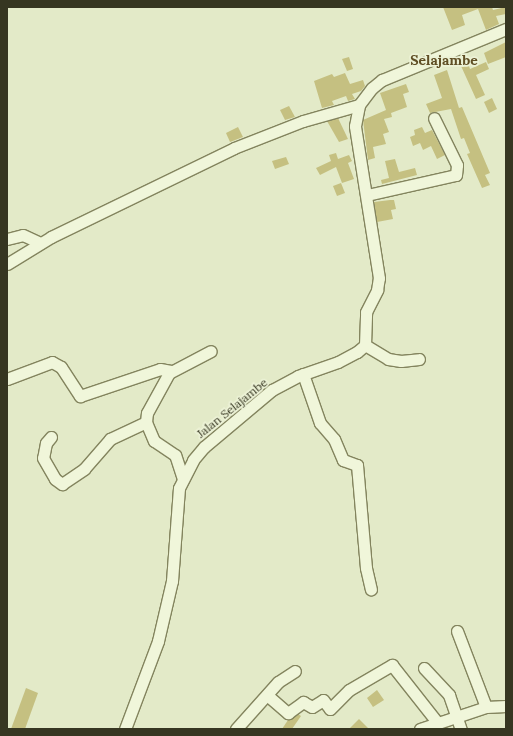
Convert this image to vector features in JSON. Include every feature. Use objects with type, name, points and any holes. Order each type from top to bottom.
[{"type":"street","points":[[419,359],[400,361],[388,359],[365,345],[366,312],[379,282],[367,195],[355,126],[359,105],[372,88],[382,80],[506,29]]},
{"type":"street","points":[[7,264],[40,243],[234,148],[303,121],[359,105]]},
{"type":"street","points":[[367,195],[456,175],[457,165],[434,118]]},
{"type":"street","points":[[7,239],[23,235],[40,243]]},
{"type":"street","name":"Jalan Selajambe","points":[[125,729],[152,662],[169,597],[176,550],[178,500],[183,479],[196,455],[264,396],[303,374],[338,362],[357,352],[365,345]]},
{"type":"street","points":[[183,479],[175,455],[157,445],[146,422],[149,406],[171,371],[211,351]]},
{"type":"street","points":[[7,379],[52,362],[61,367],[80,396],[160,370],[171,371]]},
{"type":"street","points":[[303,374],[320,423],[334,439],[343,460],[357,465],[366,568],[371,589]]},
{"type":"street","points":[[51,437],[46,443],[43,458],[55,478],[62,484],[84,469],[110,439],[146,422]]},
{"type":"street","points":[[457,631],[486,707]]},
{"type":"street","points":[[267,695],[288,713],[303,702],[312,708],[324,700],[330,709],[349,690],[392,665],[437,722]]},
{"type":"street","points":[[424,668],[449,695],[461,729]]},
{"type":"street","points":[[236,729],[278,682],[295,671]]},
{"type":"street","points":[[420,729],[437,722],[486,707],[506,706]]},
{"type":"building","points":[[443,7],[492,7],[493,10],[506,7],[506,14],[496,16],[499,24],[486,30],[478,9],[462,15],[465,25],[452,30]]},
{"type":"building","points":[[506,42],[506,57],[488,64],[484,53]]},
{"type":"building","points":[[349,57],[353,69],[347,71],[342,59]]},
{"type":"building","points":[[486,62],[489,69],[476,75],[485,95],[476,99],[461,66],[468,63],[470,69]]},
{"type":"building","points":[[447,70],[459,108],[462,107],[490,173],[485,175],[490,185],[482,188],[467,154],[470,153],[464,138],[461,139],[451,109],[430,113],[426,104],[442,98],[434,75]]},
{"type":"building","points":[[345,73],[350,84],[363,80],[365,86],[361,91],[352,94],[355,99],[348,101],[346,96],[332,101],[334,105],[322,108],[314,81],[332,74],[334,77]]},
{"type":"building","points":[[406,84],[409,92],[403,94],[407,107],[391,113],[392,117],[384,119],[389,132],[383,134],[386,144],[373,147],[375,158],[368,160],[363,120],[386,110],[380,93]]},
{"type":"building","points":[[492,98],[497,109],[489,113],[484,102]]},
{"type":"building","points":[[289,106],[295,117],[285,120],[280,110]]},
{"type":"building","points":[[338,118],[348,139],[339,142],[327,121]]},
{"type":"building","points":[[238,127],[243,137],[230,142],[226,133]]},
{"type":"building","points":[[422,127],[425,133],[432,130],[445,155],[437,159],[431,146],[423,150],[420,143],[413,146],[410,137],[415,135],[414,130]]},
{"type":"building","points":[[336,153],[338,159],[349,155],[352,161],[348,163],[354,179],[342,183],[336,167],[320,175],[316,168],[331,161],[329,155]]},
{"type":"building","points":[[286,157],[289,164],[275,169],[272,161]]},
{"type":"building","points":[[395,159],[399,172],[415,168],[417,175],[382,184],[381,180],[389,178],[385,161]]},
{"type":"building","points":[[341,183],[345,193],[337,196],[333,186]]},
{"type":"building","points":[[394,200],[396,209],[391,210],[393,219],[377,222],[374,202]]},
{"type":"building","points":[[26,688],[38,693],[25,729],[11,729]]},
{"type":"building","points":[[377,690],[384,700],[373,707],[367,698]]},
{"type":"building","points":[[298,714],[301,716],[292,729],[282,729],[288,720]]},
{"type":"building","points":[[359,719],[369,729],[349,729]]},
{"type":"district","name":"Selajambe","points":[[444,60]]}]
